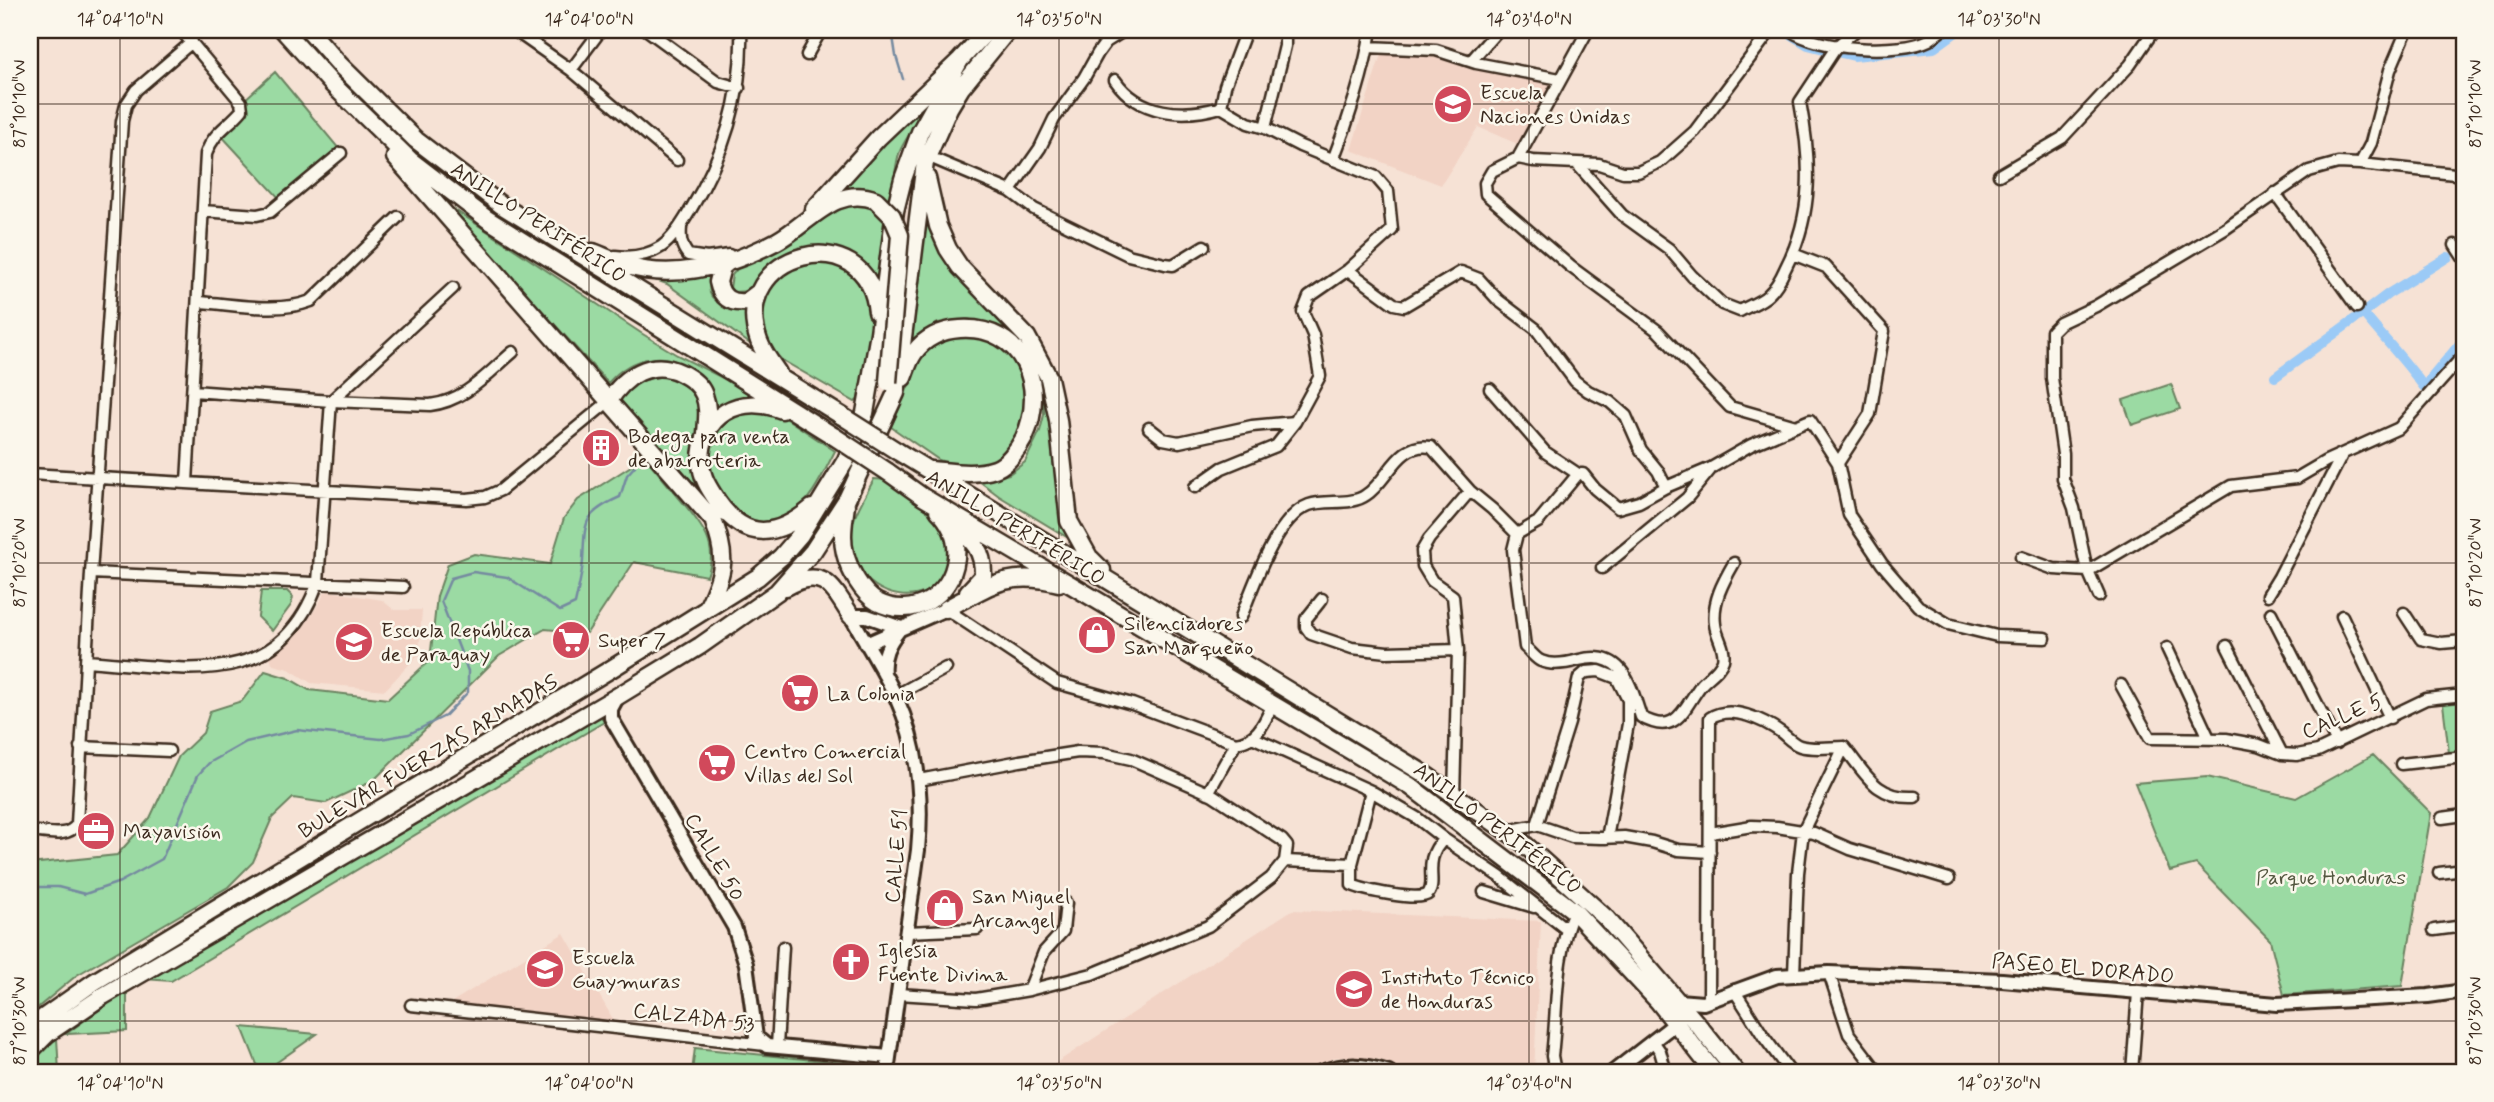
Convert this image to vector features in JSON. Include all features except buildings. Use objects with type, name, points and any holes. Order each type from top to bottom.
[{"type":"highway","name":"ANILLO PERIFÉRICO","points":[[283,30],[332,84],[410,160],[487,219],[807,419],[923,497],[1410,786],[1574,911],[1675,1023],[1714,1072]]},
{"type":"highway","name":"ANILLO PERIFÉRICO","points":[[309,30],[340,65],[416,140],[501,205],[1423,773],[1522,842],[1607,919],[1736,1072]]},
{"type":"highway","points":[[805,219],[878,138],[988,30]]},
{"type":"highway","points":[[892,387],[926,159],[948,107],[1008,30]]},
{"type":"highway","name":"BULEVAR FUERZAS ARMADAS","points":[[30,1027],[94,982],[597,678],[758,577],[781,557],[800,535],[846,460],[865,413],[895,211],[909,155],[936,99],[960,60]]},
{"type":"highway","points":[[332,84],[713,520],[722,547],[723,572],[708,607]]},
{"type":"highway","points":[[926,159],[938,226],[948,249],[960,267],[1027,337],[1049,378],[1058,420],[1069,521],[1089,557],[1122,589]]},
{"type":"highway","points":[[555,237],[631,268],[660,271],[695,269],[728,262],[779,240],[805,219],[836,201],[865,196],[876,200],[892,216],[900,235],[892,387]]},
{"type":"highway","points":[[728,262],[719,274],[718,282],[724,297],[730,301],[746,302],[758,293],[776,269],[798,256],[811,253],[828,254],[842,259],[866,278],[876,295],[879,333]]},
{"type":"highway","points":[[758,293],[755,310],[756,334],[781,378]]},
{"type":"highway","points":[[892,387],[914,353],[938,333],[954,329],[980,330],[996,335],[1010,344],[1030,372],[1034,387],[1032,421],[1019,448],[999,468],[976,474],[928,470]]},
{"type":"highway","points":[[608,401],[630,377],[656,366],[671,368],[692,378],[703,392],[708,410],[701,463],[704,480],[727,515],[741,526],[761,533],[788,526],[811,509],[829,487]]},
{"type":"highway","name":"BULEVAR FUERZAS ARMADAS","points":[[30,1051],[47,1034],[103,996],[618,696],[700,646],[777,592],[813,551],[847,499],[883,425],[892,387]]},
{"type":"highway","points":[[706,435],[710,426],[724,413],[742,403],[765,403],[807,419]]},
{"type":"highway","points":[[923,497],[978,547],[983,565],[983,576],[978,584],[946,609]]},
{"type":"highway","points":[[847,499],[843,526],[845,553],[853,575],[876,601],[891,606],[916,606],[938,596],[946,588],[955,570],[957,546],[948,520]]},
{"type":"highway","points":[[777,592],[803,579],[822,579],[832,586],[851,616]]},
{"type":"highway","points":[[946,609],[1007,579],[1041,579],[1078,588]]},
{"type":"street","points":[[30,30],[30,38]]},
{"type":"street","points":[[181,30],[241,102],[242,110],[219,130],[210,142],[206,154],[187,482]]},
{"type":"street","points":[[514,30],[571,70],[677,160]]},
{"type":"street","points":[[571,70],[601,30]]},
{"type":"street","points":[[648,30],[718,82],[738,88]]},
{"type":"street","points":[[603,256],[626,257],[662,247],[681,226],[699,197],[727,139],[738,88],[741,30]]},
{"type":"street","points":[[807,55],[821,30]]},
{"type":"street","points":[[1010,191],[1040,148],[1054,119],[1084,78],[1098,53],[1106,42],[1125,30]]},
{"type":"street","points":[[1221,107],[1225,86],[1246,30]]},
{"type":"street","points":[[1265,128],[1285,46],[1285,37],[1281,30]]},
{"type":"street","points":[[1334,160],[1371,30]]},
{"type":"street","points":[[1471,61],[1498,30]]},
{"type":"street","points":[[1518,158],[1588,30]]},
{"type":"street","points":[[1771,30],[1695,131],[1660,162],[1639,172],[1623,172],[1599,164],[1518,158],[1492,171],[1485,183],[1486,194],[1571,267],[1658,331],[1730,407],[1796,426]]},
{"type":"street","points":[[1790,30],[1807,40],[1855,49],[1893,47],[1928,40],[1942,30]]},
{"type":"street","points":[[1576,163],[1622,215],[1669,249],[1692,276],[1722,304],[1740,311],[1768,295],[1798,246],[1808,201],[1808,162],[1800,102],[1837,46],[1856,30]]},
{"type":"street","points":[[1999,175],[2062,138],[2130,65],[2154,30]]},
{"type":"street","points":[[2360,164],[2371,142],[2390,70],[2407,30]]},
{"type":"street","points":[[30,831],[66,833],[74,830],[77,824],[91,573],[125,105],[136,90],[192,42]]},
{"type":"street","points":[[1368,47],[1436,50],[1471,61],[1560,79]]},
{"type":"street","points":[[1115,80],[1132,99],[1168,113],[1221,107],[1248,123],[1376,177],[1388,191],[1392,230],[1348,270],[1309,297],[1303,312],[1313,335],[1320,376],[1295,422],[1276,446],[1222,468],[1195,487]]},
{"type":"street","points":[[203,211],[257,215],[271,212],[341,153]]},
{"type":"street","points":[[926,159],[1010,191],[1034,209],[1128,255],[1174,265],[1204,246]]},
{"type":"street","points":[[2099,596],[2088,571],[2074,508],[2063,480],[2063,454],[2052,378],[2052,331],[2060,323],[2096,306],[2225,229],[2309,171],[2338,163],[2464,175]]},
{"type":"street","points":[[2276,193],[2357,307]]},
{"type":"street","points":[[198,302],[277,307],[296,306],[311,300],[398,218]]},
{"type":"street","points":[[681,226],[682,248],[688,255],[697,258],[754,251]]},
{"type":"street","points":[[2455,245],[2464,259]]},
{"type":"street","points":[[1793,254],[1826,267],[1884,331],[1870,414],[1838,463]]},
{"type":"street","points":[[1348,270],[1394,304],[1404,306],[1461,272],[1479,279],[1498,300],[1536,329],[1575,381],[1610,402],[1626,416],[1641,450],[1666,486]]},
{"type":"street","points":[[86,660],[196,668],[227,667],[253,659],[274,647],[294,629],[310,604],[318,582],[331,401],[453,288]]},
{"type":"street","points":[[193,391],[331,401],[446,404],[461,396],[513,352]]},
{"type":"street","points":[[2021,557],[2054,569],[2088,571],[2231,486],[2297,478],[2399,428],[2464,355]]},
{"type":"street","points":[[1490,389],[1545,452],[1578,474],[1583,474],[1595,489],[1618,508],[1639,502],[1666,486],[1711,468],[1751,445],[1810,420],[1838,463],[1849,515],[1882,564],[1918,606],[1948,624],[1997,636],[2045,638]]},
{"type":"street","points":[[30,474],[467,499],[485,497],[501,490],[608,401]]},
{"type":"street","points":[[1149,428],[1163,439],[1179,442],[1252,426],[1295,422]]},
{"type":"street","points":[[1241,617],[1258,575],[1291,516],[1309,505],[1357,500],[1367,495],[1404,452],[1423,446],[1431,447],[1469,491],[1517,534]]},
{"type":"street","points":[[2268,595],[2342,455]]},
{"type":"street","points":[[1602,568],[1687,498],[1711,468]]},
{"type":"street","points":[[1578,474],[1538,522],[1517,534],[1513,550],[1525,647],[1541,661],[1567,664],[1595,657],[1606,658],[1628,680],[1640,717],[1652,724],[1666,724],[1678,720],[1701,686],[1719,668],[1724,652],[1715,626],[1715,605],[1734,563]]},
{"type":"street","points":[[1454,795],[1458,650],[1453,596],[1432,581],[1423,566],[1422,551],[1469,491]]},
{"type":"street","points":[[91,573],[403,587]]},
{"type":"street","points":[[1322,599],[1306,619],[1306,627],[1311,634],[1352,648],[1387,652],[1458,650]]},
{"type":"street","points":[[866,643],[946,609],[1057,683],[1132,704],[1236,743],[1248,742],[1261,727],[1273,704]]},
{"type":"street","points":[[2271,613],[2337,743]]},
{"type":"street","points":[[2404,613],[2421,639],[2430,643],[2464,641]]},
{"type":"street","points":[[851,616],[859,614],[901,628]]},
{"type":"street","name":"CALLE 51","points":[[851,616],[895,696],[911,741],[919,780],[921,819],[887,1072]]},
{"type":"street","points":[[2342,616],[2390,718]]},
{"type":"street","points":[[884,678],[886,650],[901,628]]},
{"type":"street","points":[[2227,646],[2281,754]]},
{"type":"street","points":[[2167,649],[2209,738]]},
{"type":"street","points":[[895,696],[946,668]]},
{"type":"street","points":[[1537,825],[1569,723],[1579,678],[1586,672],[1599,671],[1617,678],[1628,700],[1628,724],[1607,838]]},
{"type":"street","name":"CALLE 5","points":[[2121,685],[2150,738],[2209,738],[2259,745],[2281,754],[2297,755],[2318,751],[2337,743],[2426,699],[2464,695]]},
{"type":"street","name":"CALLE 50","points":[[618,696],[611,709],[612,721],[734,927],[746,964],[754,1032],[760,1042],[772,1046]]},
{"type":"street","points":[[1698,1024],[1706,1001],[1710,718],[1717,713],[1729,713],[1755,718],[1783,734],[1797,746],[1844,747]]},
{"type":"street","points":[[1252,737],[1371,791],[1417,817],[1566,929]]},
{"type":"street","points":[[1208,793],[1236,743]]},
{"type":"street","points":[[80,747],[169,751]]},
{"type":"street","points":[[1844,747],[1873,785],[1887,794],[1902,798],[1916,797]]},
{"type":"street","points":[[1794,974],[1798,873],[1803,831],[1844,747]]},
{"type":"street","points":[[898,994],[976,999],[1029,990],[1093,974],[1208,926],[1270,878],[1284,861],[1287,846],[1282,840],[1208,793],[1130,759],[1104,753],[1078,752],[919,780]]},
{"type":"street","points":[[2401,764],[2464,757]]},
{"type":"street","points":[[1371,791],[1352,864],[1352,885],[1403,896],[1423,897],[1429,894],[1433,852],[1444,839]]},
{"type":"street","points":[[2442,818],[2464,815]]},
{"type":"street","points":[[1506,831],[1537,825],[1572,837],[1625,837],[1678,850],[1710,852]]},
{"type":"street","points":[[1710,833],[1752,826],[1814,832],[1850,849],[1949,879]]},
{"type":"street","points":[[1484,866],[1497,853]]},
{"type":"street","points":[[1284,861],[1352,864]]},
{"type":"street","points":[[2439,873],[2464,870]]},
{"type":"street","points":[[1484,892],[1541,909]]},
{"type":"street","points":[[1029,990],[1044,952],[1063,931],[1066,903]]},
{"type":"street","points":[[1555,1072],[1552,1056],[1560,950],[1574,911]]},
{"type":"street","points":[[2434,930],[2464,926]]},
{"type":"street","points":[[907,932],[977,929]]},
{"type":"street","points":[[772,1046],[783,947]]},
{"type":"street","points":[[1829,973],[1849,1034],[1878,1072]]},
{"type":"street","name":"PASEO EL DORADO","points":[[1678,1001],[1706,1001],[1777,976],[1829,973],[2002,980],[2277,1004],[2415,997],[2464,991]]},
{"type":"street","points":[[1734,990],[1790,1072]]},
{"type":"street","points":[[2132,1072],[2138,992]]},
{"type":"street","name":"CALZADA 53","points":[[411,1005],[889,1057]]},
{"type":"street","points":[[1613,1072],[1675,1023]]},
{"type":"street","points":[[1653,1041],[1660,1051],[1666,1072]]},
{"type":"street","points":[[1321,1072],[1344,1066],[1367,1065],[1389,1072]]},
{"type":"shaded area","name":"Escuela Naciones Unidas","points":[[1382,51],[1427,56],[1553,82],[1520,145],[1478,127],[1441,185],[1351,150]]},
{"type":"shaded area","name":"Escuela República de Paraguay","points":[[328,591],[382,600],[394,610],[422,610],[419,654],[385,690],[311,683],[289,669],[273,665],[270,657],[301,630],[324,593]]},
{"type":"shaded area","name":"Instituto Técnico de Honduras","points":[[1292,910],[1541,921],[1534,1072],[1411,1072],[1377,1059],[1336,1057],[1308,1072],[1042,1072]]},
{"type":"shaded area","name":"Escuela Guaymuras","points":[[564,933],[614,1021],[447,1005]]},
{"type":"green space","points":[[275,72],[340,150],[280,199],[220,134],[248,110],[242,102]]},
{"type":"green space","points":[[930,96],[925,110],[900,151],[891,201],[877,191],[862,187],[830,194]]},
{"type":"green space","points":[[860,199],[888,215],[880,295],[868,269],[857,257],[846,251],[820,246],[782,255],[769,265],[749,291],[734,292],[730,288],[732,275],[738,268],[795,241],[836,204]]},
{"type":"green space","points":[[443,202],[641,333],[677,355],[760,397],[734,401],[723,406],[713,416],[695,375],[685,366],[662,358],[650,358],[628,366],[608,383]]},
{"type":"green space","points":[[925,204],[934,230],[1026,344],[1042,382],[1055,459],[1059,505],[1070,539],[979,481],[1009,474],[1025,462],[1040,431],[1044,406],[1037,382],[1015,340],[997,327],[968,319],[938,323],[910,341]]},
{"type":"green space","points":[[815,259],[851,271],[862,283],[869,298],[872,314],[871,348],[862,396],[855,402],[782,360],[768,346],[760,307],[775,278]]},
{"type":"green space","points":[[713,273],[710,293],[714,298],[727,304],[753,304],[748,328],[753,346],[667,284],[650,278]]},
{"type":"green space","points":[[956,332],[989,338],[1013,359],[1021,370],[1029,404],[1018,441],[992,464],[959,467],[939,460],[891,427],[922,354],[933,342]]},
{"type":"green space","points":[[662,376],[686,386],[698,404],[699,423],[693,451],[700,490],[619,401],[637,383]]},
{"type":"green space","points":[[2171,384],[2180,409],[2132,425],[2123,400]]},
{"type":"green space","points":[[742,412],[778,413],[835,451],[804,503],[789,516],[769,523],[750,521],[733,510],[719,493],[710,473],[708,452],[713,433],[727,418]]},
{"type":"green space","points":[[645,457],[706,534],[711,554],[707,576],[634,562],[587,633],[545,629],[499,656],[373,781],[326,803],[293,798],[272,818],[253,862],[228,887],[77,975],[30,1014],[30,864],[117,855],[150,818],[179,756],[203,733],[210,711],[242,701],[265,671],[288,678],[309,690],[388,699],[430,660],[437,596],[448,564],[474,554],[550,564],[564,518],[578,500]]},
{"type":"green space","points":[[874,479],[887,480],[940,521],[952,540],[944,580],[931,590],[912,595],[886,592],[875,586],[857,566],[850,540],[852,524]]},
{"type":"green space","points":[[261,591],[287,591],[293,597],[291,605],[272,631],[258,617]]},
{"type":"green space","points":[[2464,702],[2464,752],[2449,753],[2443,704]]},
{"type":"green space","points":[[598,711],[604,722],[171,981],[144,979]]},
{"type":"green space","name":"Parque Honduras","points":[[2373,755],[2431,813],[2402,986],[2284,995],[2270,940],[2196,864],[2170,871],[2135,783],[2207,777],[2296,798]]},
{"type":"green space","points":[[127,989],[127,1031],[66,1034]]},
{"type":"green space","points":[[242,1027],[317,1034],[260,1072]]},
{"type":"green space","points":[[57,1038],[59,1072],[30,1072],[30,1060]]},
{"type":"green space","points":[[695,1048],[853,1064],[852,1072],[692,1072]]},
{"type":"waterway","points":[[892,30],[903,79]]},
{"type":"waterway","points":[[1783,30],[1808,45],[1828,50]]},
{"type":"waterway","points":[[1841,53],[1854,56],[1934,48],[1959,30]]},
{"type":"waterway","points":[[2448,257],[2388,294],[2363,313],[2424,387],[2464,339]]},
{"type":"waterway","points":[[2275,377],[2363,313],[2360,309]]},
{"type":"waterway","points":[[30,893],[36,887],[58,887],[85,894],[120,882],[162,859],[198,775],[209,763],[246,742],[297,730],[381,739],[409,734],[445,716],[468,692],[468,671],[441,601],[451,578],[473,572],[507,577],[560,611],[575,604],[588,521],[598,509],[620,497],[627,475],[635,466]]},
{"type":"place","name":"Escuela Naciones Unidas","points":[[1453,104]]},
{"type":"place","name":"Bodega para venta de abarroteria","points":[[601,448]]},
{"type":"place","name":"Silenciadores San Marqueño","points":[[1097,635]]},
{"type":"place","name":"Super 7","points":[[571,640]]},
{"type":"place","name":"Escuela República de Paraguay","points":[[354,642]]},
{"type":"place","name":"La Colonia","points":[[800,693]]},
{"type":"place","name":"Centro Comercial Villas del Sol","points":[[717,763]]},
{"type":"place","name":"Mayavisión","points":[[96,831]]},
{"type":"place","name":"San Miguel Arcangel","points":[[945,908]]},
{"type":"place","name":"Iglesia Fuente Divina","points":[[851,962]]},
{"type":"place","name":"Escuela Guaymuras","points":[[545,969]]},
{"type":"place","name":"Instituto Técnico de Honduras","points":[[1354,989]]}]
